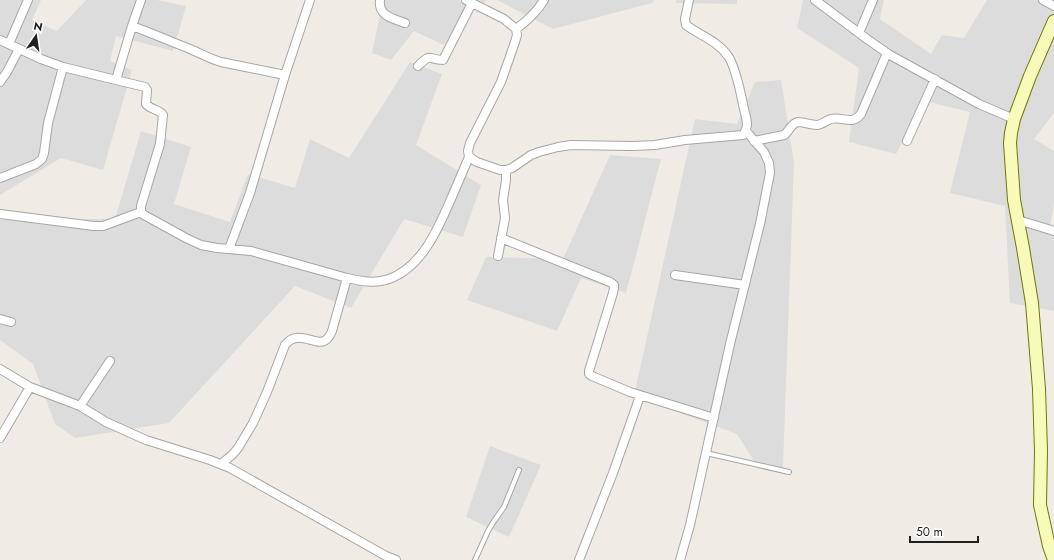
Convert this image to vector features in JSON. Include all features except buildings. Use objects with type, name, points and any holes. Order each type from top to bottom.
[{"type":"street","points":[[9,44],[28,0]]},
{"type":"street","points":[[116,80],[141,0]]},
{"type":"street","points":[[229,249],[250,193],[285,75],[310,0]]},
{"type":"street","points":[[380,0],[379,6],[382,12],[405,23]]},
{"type":"street","points":[[516,29],[530,18],[544,0]]},
{"type":"street","points":[[418,66],[429,57],[443,60],[469,2],[504,19],[516,29],[517,35],[501,82],[470,143],[468,151],[473,160],[494,168],[506,170],[512,168],[531,155],[558,147],[571,145],[655,145],[685,140],[742,135],[746,131],[747,124],[733,65],[728,56],[719,46],[686,24],[685,19],[689,0]]},
{"type":"street","points":[[815,0],[887,53],[979,104],[1014,119]]},
{"type":"street","points":[[859,33],[873,0]]},
{"type":"street","points":[[1043,0],[1054,6]]},
{"type":"street","points":[[1054,21],[1030,76],[1014,119],[1011,138],[1014,200],[1032,303],[1039,389],[1041,451],[1040,506],[1049,546],[1054,560]]},
{"type":"street","points":[[132,26],[213,60],[285,75]]},
{"type":"street","points":[[0,40],[40,59],[63,67],[145,87],[147,90],[146,104],[149,108],[161,112],[163,115],[160,144],[141,206],[142,212],[144,215],[201,245],[251,251],[359,281],[376,282],[389,279],[406,270],[416,262],[435,235],[473,160]]},
{"type":"street","points":[[0,82],[19,49]]},
{"type":"street","points":[[754,141],[784,135],[793,125],[798,122],[817,125],[832,119],[851,120],[858,118],[887,53]]},
{"type":"street","points":[[0,177],[36,164],[43,156],[48,123],[63,67]]},
{"type":"street","points":[[907,141],[935,79]]},
{"type":"street","points":[[680,560],[690,525],[770,173],[769,163],[764,152],[746,131]]},
{"type":"street","points":[[498,256],[505,218],[503,200],[506,170]]},
{"type":"street","points":[[0,214],[102,226],[142,212]]},
{"type":"street","points":[[1018,220],[1054,231]]},
{"type":"street","points":[[501,238],[594,275],[614,285],[613,293],[590,366],[589,374],[602,381],[640,396],[714,418]]},
{"type":"street","points":[[675,275],[745,285]]},
{"type":"street","points":[[221,464],[238,448],[253,423],[288,341],[293,338],[320,342],[328,339],[332,331],[347,278]]},
{"type":"street","points":[[0,319],[11,322]]},
{"type":"street","points":[[80,406],[110,361]]},
{"type":"street","points":[[0,369],[30,387],[80,406],[106,422],[146,440],[230,468],[386,556],[396,560]]},
{"type":"street","points":[[0,438],[30,387]]},
{"type":"street","points":[[579,560],[640,396]]},
{"type":"lane","points":[[706,453],[789,472]]},
{"type":"lane","points":[[475,560],[494,520],[504,507],[519,470]]},
{"type":"shaded area","points":[[0,0],[41,0],[32,20],[57,31],[86,0],[157,0],[186,6],[173,51],[116,36],[110,61],[132,70],[103,170],[61,158],[0,195]]},
{"type":"shaded area","points":[[383,0],[487,0],[463,17],[444,45],[414,31],[391,60],[372,53],[380,16],[380,4]]},
{"type":"shaded area","points":[[497,0],[654,0],[652,3],[553,29]]},
{"type":"shaded area","points":[[677,0],[737,0],[737,4],[675,3]]},
{"type":"shaded area","points":[[803,0],[884,0],[880,19],[931,54],[942,35],[964,38],[987,0],[1054,0],[1054,113],[1034,139],[1054,151],[1054,202],[1049,234],[1054,235],[1054,311],[1010,303],[1005,206],[950,193],[970,112],[925,101],[896,154],[849,142],[859,68],[797,28]]},
{"type":"shaded area","points":[[410,62],[442,74],[416,145],[481,185],[463,237],[404,219],[351,308],[295,286],[169,423],[75,438],[55,424],[33,364],[0,340],[0,220],[115,219],[141,131],[191,147],[174,204],[230,222],[248,174],[295,188],[310,139],[349,158]]},
{"type":"shaded area","points":[[781,80],[794,162],[783,467],[759,469],[737,434],[634,396],[695,119],[737,124],[755,82]]},
{"type":"shaded area","points":[[610,155],[661,159],[626,293],[581,278],[557,331],[467,300],[486,257],[563,259]]},
{"type":"shaded area","points":[[490,446],[541,465],[509,537],[466,517]]}]
